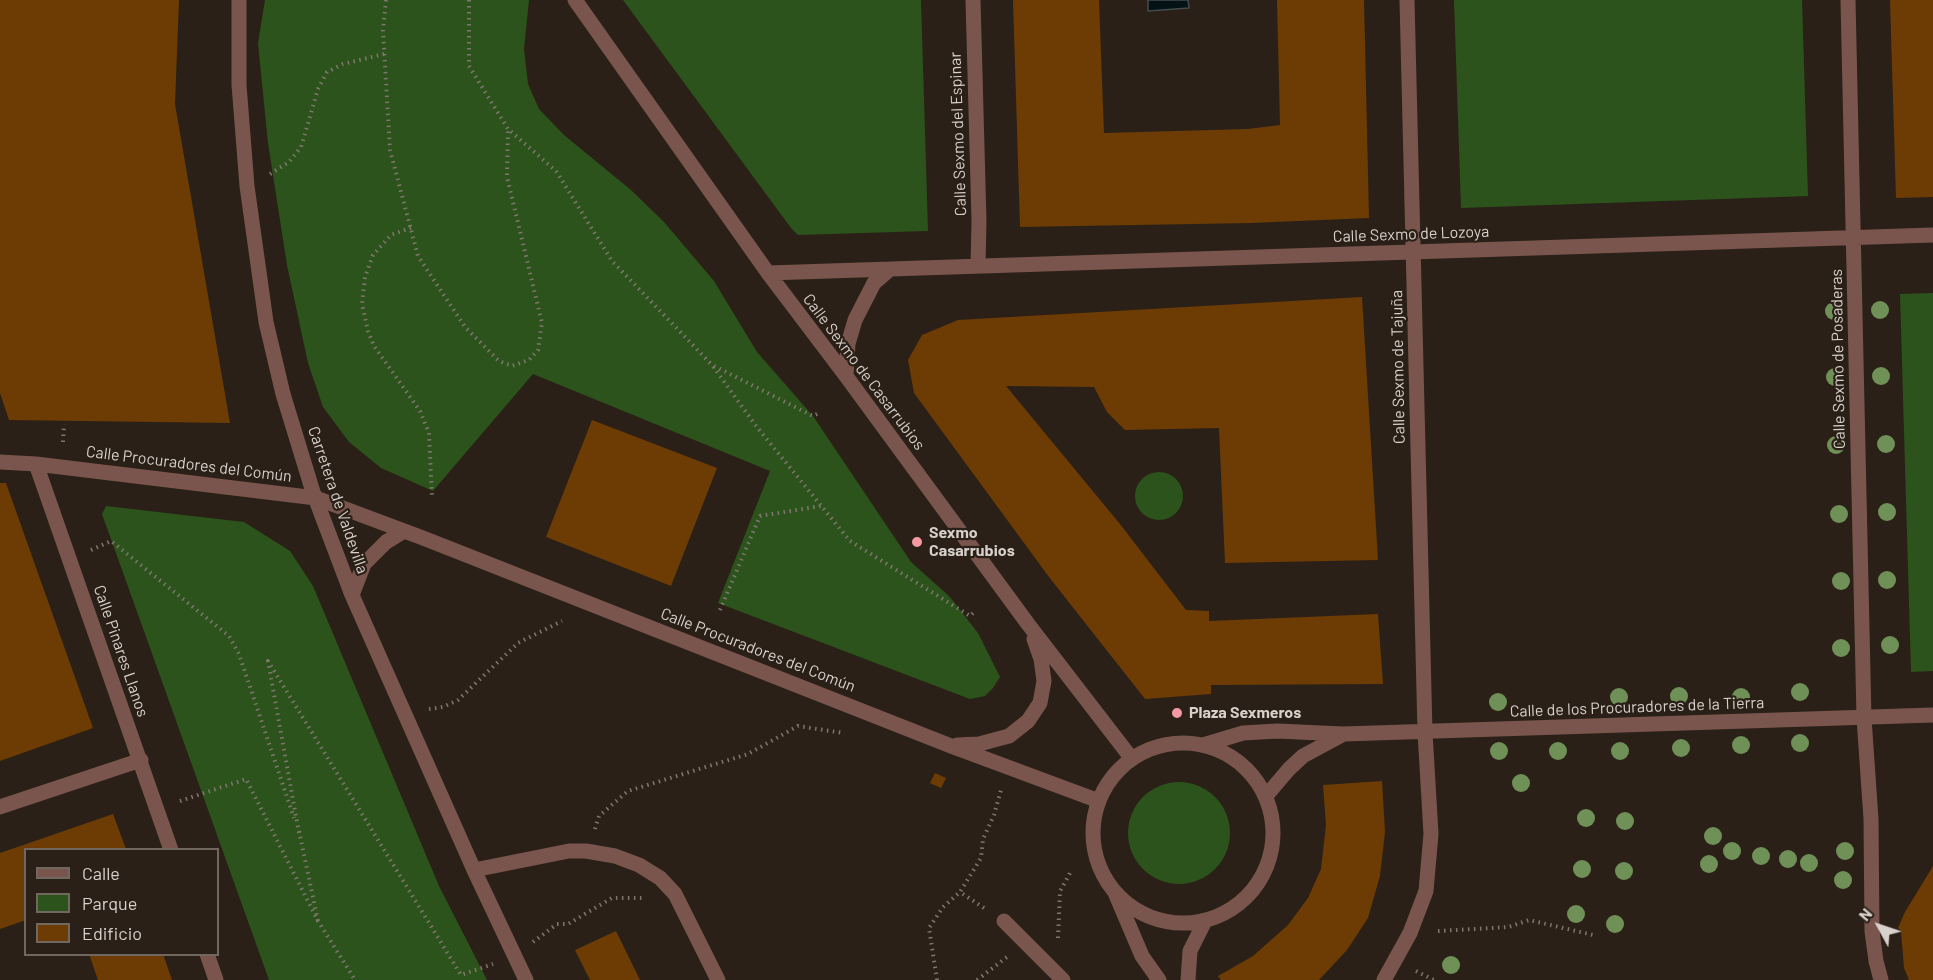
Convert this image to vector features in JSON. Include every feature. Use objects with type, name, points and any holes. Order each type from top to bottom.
[{"type":"street","name":"Carretera de Valdevilla","points":[[239,0],[239,85],[247,186],[266,322],[283,394],[316,498],[352,595],[474,870],[526,980]]},
{"type":"street","name":"Calle Sexmo de Casarrubios","points":[[575,0],[768,273],[1028,624],[1132,759]]},
{"type":"street","name":"Calle Sexmo del Espinar","points":[[973,0],[979,221],[978,266]]},
{"type":"street","name":"Calle Sexmo de Tajuña","points":[[1384,980],[1410,933],[1426,891],[1431,834],[1425,732],[1407,0]]},
{"type":"street","name":"Calle Sexmo de Posaderas","points":[[1848,0],[1864,718],[1871,819],[1872,931],[1881,980]]},
{"type":"street","name":"Calle Sexmo de Lozoya","points":[[768,273],[1933,235]]},
{"type":"street","points":[[846,376],[848,344],[855,320],[874,283],[890,269]]},
{"type":"street","name":"Calle Procuradores del Común","points":[[1,460],[316,498],[951,746],[1099,801]]},
{"type":"street","name":"Calle Pinares Llanos","points":[[36,464],[171,848]]},
{"type":"street","points":[[352,595],[364,564],[380,547],[404,531]]},
{"type":"street","points":[[951,746],[979,744],[1009,736],[1028,721],[1040,703],[1044,681],[1041,659],[1028,624]]},
{"type":"street","name":"Calle de los Procuradores de la Tierra","points":[[1203,745],[1243,733],[1277,731],[1343,734],[1425,732],[1933,715]]},
{"type":"street","name":"Calle de los Procuradores de la Tierra","points":[[1266,796],[1289,769],[1304,756],[1343,734]]},
{"type":"street","points":[[1178,743],[1203,745],[1229,755],[1246,767],[1259,783],[1266,796],[1274,827],[1270,858],[1256,886],[1233,908],[1205,921],[1180,923],[1156,919],[1127,904],[1106,879],[1099,864],[1094,841],[1095,818],[1099,801],[1112,778],[1132,759],[1154,747],[1178,743]]},
{"type":"street","points":[[0,807],[141,760]]},
{"type":"street","points":[[474,870],[570,851],[615,856],[639,865],[660,878],[675,894],[718,980]]},
{"type":"street","points":[[1115,892],[1142,956],[1159,980]]},
{"type":"street","points":[[1004,921],[1060,977]]},
{"type":"street","points":[[1188,980],[1190,951],[1205,921]]},
{"type":"street","points":[[208,956],[216,980]]},
{"type":"path","points":[[386,0],[383,30],[390,150],[418,256],[465,327],[499,361],[512,366],[530,360],[538,350],[542,323],[507,177],[508,129]]},
{"type":"path","points":[[469,0],[470,66],[508,129],[556,171],[612,261],[712,365],[756,426],[850,541],[970,616],[976,610]]},
{"type":"path","points":[[247,186],[263,179],[289,162],[302,147],[318,89],[327,72],[343,64],[384,54]]},
{"type":"path","points":[[411,228],[391,235],[373,255],[365,277],[362,304],[374,346],[420,411],[429,433],[432,498]]},
{"type":"path","points":[[712,365],[813,416],[821,412]]},
{"type":"path","points":[[720,610],[760,516],[822,506]]},
{"type":"path","points":[[69,559],[111,541],[229,636],[239,654],[299,833]]},
{"type":"path","points":[[404,713],[443,707],[458,700],[518,643],[571,616]]},
{"type":"path","points":[[318,921],[267,661],[461,975],[514,956],[556,924],[568,924],[612,898],[637,899],[675,894]]},
{"type":"path","points":[[586,851],[599,816],[628,791],[748,754],[798,726],[844,733],[849,725]]},
{"type":"path","points":[[157,809],[246,779],[318,921],[355,980]]},
{"type":"path","points":[[937,980],[929,928],[943,907],[960,892],[981,858],[983,840],[994,815],[1003,784]]},
{"type":"path","points":[[1060,977],[1060,891],[1070,873]]},
{"type":"path","points":[[960,892],[1004,921]]},
{"type":"path","points":[[1410,933],[1509,927],[1529,920],[1593,934]]},
{"type":"path","points":[[977,980],[1026,943]]},
{"type":"green space","points":[[265,0],[529,0],[524,49],[528,84],[539,109],[564,135],[631,190],[664,222],[714,281],[757,352],[813,416],[911,562],[950,597],[978,633],[1000,677],[993,688],[985,696],[970,699],[718,603],[770,471],[533,374],[433,491],[381,468],[349,442],[323,407],[308,363],[287,265],[268,143],[258,43]]},
{"type":"green space","points":[[623,0],[921,0],[928,231],[798,235]]},
{"type":"green space","points":[[1454,0],[1802,0],[1808,196],[1461,208]]},
{"type":"green space","points":[[1933,293],[1933,671],[1911,672],[1900,294]]},
{"type":"green space","points":[[1159,472],[1176,479],[1183,496],[1176,513],[1159,520],[1142,513],[1135,496],[1142,479]]},
{"type":"green space","points":[[106,506],[244,522],[290,551],[313,586],[439,886],[487,980],[269,980],[102,514]]},
{"type":"green space","points":[[1179,782],[1199,786],[1215,797],[1226,813],[1230,833],[1226,853],[1215,869],[1199,880],[1179,884],[1159,880],[1143,869],[1132,853],[1128,833],[1132,813],[1143,797],[1159,786]]},
{"type":"shaded area","points":[[1148,0],[1188,0],[1189,8],[1148,11]]},
{"type":"building","points":[[0,0],[179,0],[175,104],[230,423],[9,420],[0,393]]},
{"type":"building","points":[[1013,0],[1099,0],[1104,133],[1248,129],[1280,125],[1277,0],[1364,0],[1369,218],[1251,223],[1020,227]]},
{"type":"building","points":[[1890,0],[1933,0],[1933,197],[1896,198]]},
{"type":"building","points":[[1362,297],[1378,560],[1225,563],[1219,428],[1125,430],[1107,412],[1094,387],[1006,386],[1120,524],[1186,610],[1209,611],[1209,621],[1378,614],[1383,684],[1211,685],[1211,694],[1145,699],[1049,577],[914,393],[908,360],[922,335],[958,320]]},
{"type":"building","points":[[592,420],[717,468],[671,586],[546,537]]},
{"type":"building","points":[[0,483],[6,483],[93,728],[0,761]]},
{"type":"building","points":[[935,773],[946,778],[941,788],[930,783]]},
{"type":"building","points":[[1382,781],[1385,832],[1380,876],[1368,918],[1347,950],[1319,980],[1221,980],[1218,976],[1253,956],[1288,925],[1308,898],[1321,869],[1326,825],[1323,785]]},
{"type":"building","points":[[113,814],[126,848],[24,848],[24,921],[0,929],[0,853]]},
{"type":"building","points":[[1933,866],[1933,980],[1909,980],[1904,968],[1901,931],[1898,928]]},
{"type":"building","points":[[616,931],[640,980],[590,980],[575,950]]},
{"type":"building","points":[[90,956],[164,956],[172,980],[98,980]]},
{"type":"place","name":"Sexmo Casarrubios","points":[[917,542]]},
{"type":"place","name":"Plaza Sexmeros","points":[[1177,713]]}]
